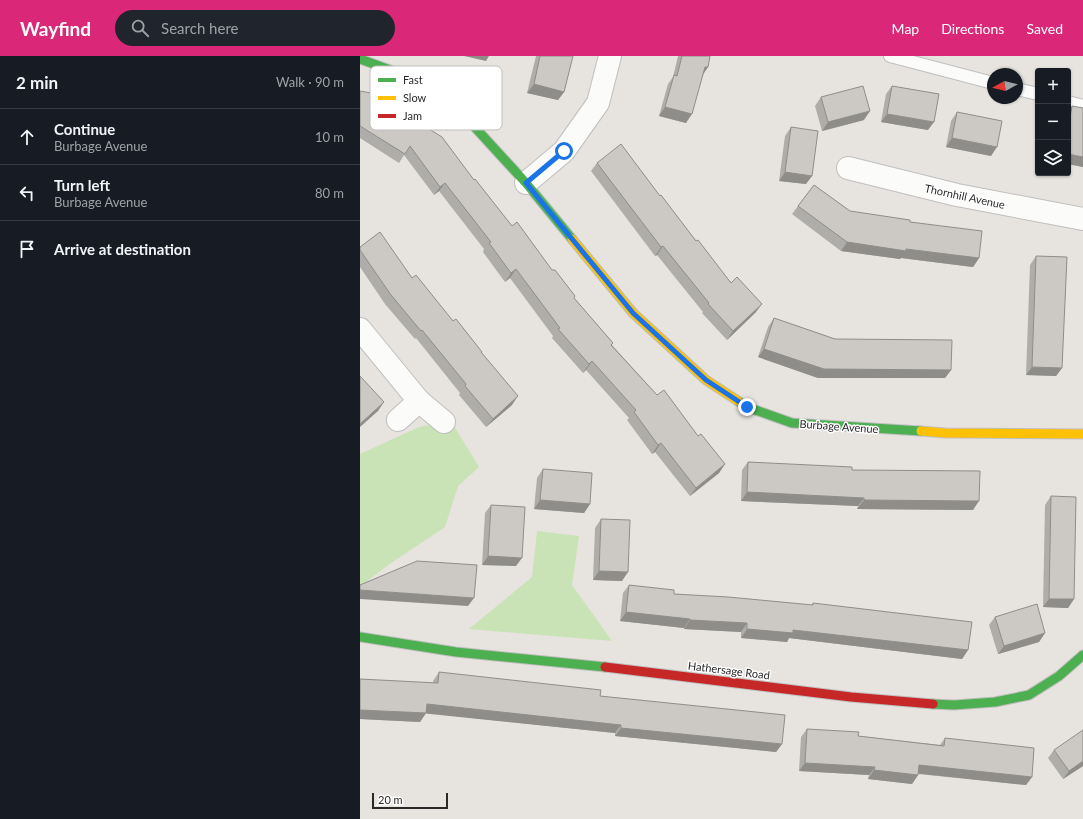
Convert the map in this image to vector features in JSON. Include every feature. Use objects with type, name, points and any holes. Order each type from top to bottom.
[{"type":"street","points":[[526,183],[564,151],[598,103],[610,56]]},
{"type":"street","name":"Burbage Avenue","points":[[360,59],[379,66]]},
{"type":"street","name":"Burbage Avenue","points":[[477,130],[526,183],[633,313],[706,380],[747,407],[792,423],[945,433],[1083,434]]},
{"type":"street","name":"Thornhill Avenue","points":[[848,168],[958,195],[1083,219]]},
{"type":"street","points":[[360,329],[419,401],[444,422]]},
{"type":"street","points":[[398,420],[419,401]]},
{"type":"street","name":"Hathersage Road","points":[[360,637],[456,652],[629,669],[851,697],[954,705],[995,702],[1029,695],[1059,676],[1083,655]]},
{"type":"lane","points":[[890,56],[987,80]]},
{"type":"lane","points":[[1023,90],[1035,93]]},
{"type":"lane","points":[[1071,103],[1083,106]]},
{"type":"green space","points":[[451,421],[479,467],[458,486],[445,527],[388,565],[366,582],[360,590],[360,454],[419,427]]},
{"type":"green space","points":[[537,531],[579,536],[572,585],[612,641],[469,629],[532,577]]},
{"type":"building","points":[[540,56],[573,56],[564,92],[534,84]]},
{"type":"building","points":[[682,56],[710,56],[708,67],[705,67],[692,114],[665,107],[674,75],[677,76]]},
{"type":"building","points":[[863,86],[870,111],[828,122],[821,97]]},
{"type":"building","points":[[892,86],[939,94],[934,122],[887,114]]},
{"type":"building","points":[[360,91],[370,93],[370,130],[431,130],[442,137],[474,180],[475,179],[512,226],[517,222],[552,270],[555,270],[575,296],[574,298],[613,343],[611,345],[657,395],[664,390],[698,436],[701,434],[725,464],[696,488],[661,443],[658,445],[634,412],[636,410],[592,361],[589,364],[558,329],[560,328],[516,269],[511,273],[489,243],[491,242],[445,183],[440,187],[410,146],[405,154],[360,126]]},
{"type":"building","points":[[1072,106],[1083,108],[1083,157],[1071,155]]},
{"type":"building","points":[[957,112],[1002,121],[997,147],[952,138]]},
{"type":"building","points":[[791,127],[818,131],[812,176],[785,172]]},
{"type":"building","points":[[621,144],[660,196],[661,195],[696,241],[698,240],[731,283],[737,277],[762,304],[733,331],[708,304],[709,303],[663,246],[661,247],[597,163]]},
{"type":"building","points":[[814,185],[850,211],[910,220],[910,222],[982,231],[979,258],[906,249],[906,251],[847,242],[798,206]]},
{"type":"building","points":[[380,232],[412,278],[416,275],[453,321],[456,319],[481,352],[518,396],[493,419],[465,386],[466,384],[422,330],[421,331],[391,295],[360,250],[360,247]]},
{"type":"building","points":[[1036,256],[1067,257],[1062,368],[1032,367]]},
{"type":"building","points":[[774,318],[835,339],[952,340],[951,370],[824,369],[764,349]]},
{"type":"building","points":[[360,376],[384,402],[360,424]]},
{"type":"building","points":[[748,462],[852,467],[852,470],[980,471],[979,501],[864,500],[864,498],[747,492]]},
{"type":"building","points":[[543,469],[592,473],[590,504],[540,500]]},
{"type":"building","points":[[1051,496],[1076,497],[1074,599],[1049,599]]},
{"type":"building","points":[[491,505],[525,507],[522,558],[488,556]]},
{"type":"building","points":[[601,519],[630,520],[628,572],[599,571]]},
{"type":"building","points":[[417,561],[477,565],[474,598],[360,590],[360,585]]},
{"type":"building","points":[[629,585],[674,590],[674,594],[728,597],[813,605],[813,603],[972,622],[968,650],[793,630],[793,633],[747,629],[747,623],[690,620],[626,612]]},
{"type":"building","points":[[1037,604],[1045,633],[1004,646],[995,617]]},
{"type":"building","points":[[439,672],[601,690],[600,696],[785,715],[782,744],[621,728],[621,725],[427,704],[426,713],[360,710],[360,679],[438,683]]},
{"type":"building","points":[[807,729],[859,732],[858,736],[944,746],[945,738],[1034,748],[1032,777],[919,765],[918,775],[874,770],[875,767],[805,763]]},
{"type":"building","points":[[1083,730],[1083,761],[1069,771],[1054,750]]},
{"type":"traffic: fast","points":[[360,59],[379,66]]},
{"type":"traffic: fast","points":[[477,130],[526,183],[572,239]]},
{"type":"traffic: fast","points":[[738,401],[747,407],[792,423],[921,431]]},
{"type":"traffic: fast","points":[[360,637],[456,652],[605,667]]},
{"type":"traffic: fast","points":[[933,704],[954,705],[995,702],[1029,695],[1059,676],[1083,655]]},
{"type":"traffic: slow","points":[[572,239],[633,313],[706,380],[738,401]]},
{"type":"traffic: slow","points":[[921,431],[945,433],[1083,434]]},
{"type":"traffic: jam","points":[[605,667],[851,697],[933,704]]},
{"type":"route","points":[[564,151],[526,183],[633,313],[706,380],[747,407]]}]
